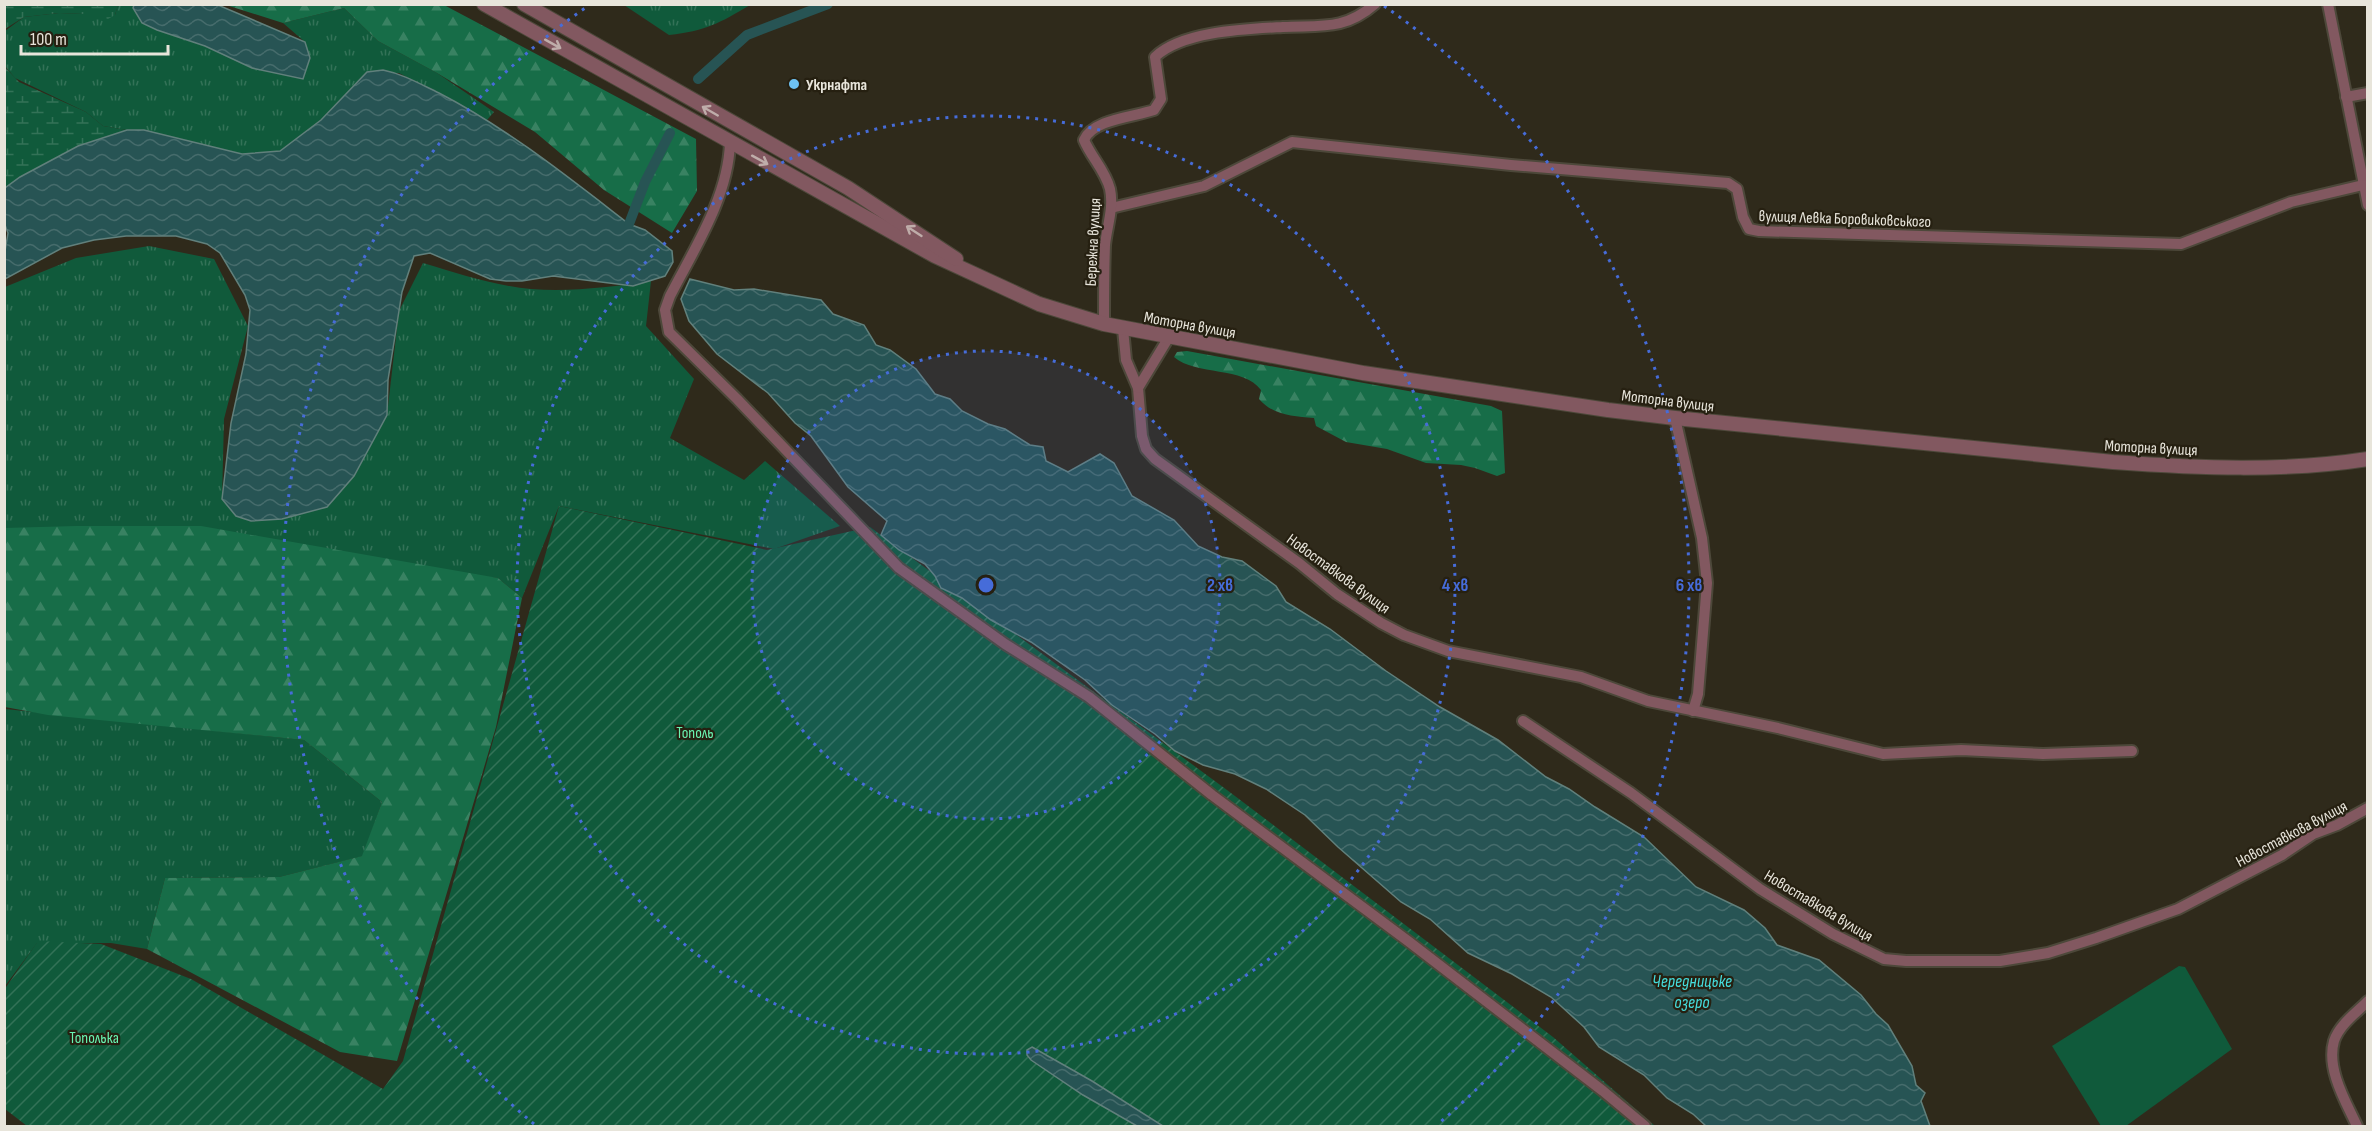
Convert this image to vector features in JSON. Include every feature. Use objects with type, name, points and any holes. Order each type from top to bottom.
[{"type":"street","points":[[484,4],[935,256],[980,275]]},
{"type":"street","points":[[524,4],[848,188],[980,275]]},
{"type":"street","name":"Бережна вулиця","points":[[1104,324],[1110,191],[1106,174],[1090,153],[1084,140],[1087,134],[1098,125],[1143,114],[1158,106],[1161,99],[1155,61],[1157,55],[1179,41],[1205,35],[1285,27],[1315,28],[1348,21],[1375,4]]},
{"type":"street","points":[[2328,4],[2367,205]]},
{"type":"street","points":[[533,32],[542,15]]},
{"type":"street","points":[[2346,97],[2367,93]]},
{"type":"street","name":"вулиця Левка Боровиковського","points":[[1111,208],[1204,186],[1292,142],[1511,165],[1728,183],[1737,189],[1743,217],[1749,229],[1759,231],[2181,244],[2291,202],[2363,185]]},
{"type":"street","points":[[730,143],[720,196],[665,310],[665,321],[669,332],[737,399],[899,568],[1005,644],[1089,697],[1212,795],[1594,1083],[1645,1126]]},
{"type":"street","name":"Моторна вулиця","points":[[980,275],[1039,304],[1123,329],[1363,373],[1675,418],[2113,462],[2185,467],[2255,467],[2367,459]]},
{"type":"street","name":"Новоставкова вулиця","points":[[1123,329],[1126,360],[1138,388],[1142,436],[1146,449],[1155,459],[1299,563],[1336,594],[1404,635],[1448,651],[1581,677],[1648,701],[1778,728],[1883,754],[1961,750],[2043,754],[2132,751]]},
{"type":"street","points":[[1138,388],[1169,337]]},
{"type":"street","points":[[1675,418],[1702,538],[1707,583],[1698,694],[1693,711]]},
{"type":"street","name":"Новоставкова вулиця","points":[[1523,721],[1631,793],[1760,889],[1833,934],[1884,959],[1948,962],[2007,960],[2048,953],[2096,938],[2178,909],[2282,855],[2313,834],[2337,825],[2367,808]]},
{"type":"street","points":[[2357,1126],[2338,1080],[2333,1057],[2334,1041],[2339,1031],[2367,1001]]},
{"type":"green space","points":[[134,4],[133,8],[142,23],[205,46],[305,42],[283,23],[344,8],[378,41],[437,73],[494,112],[487,120],[399,73],[367,72],[321,120],[280,151],[242,154],[144,130],[103,126],[86,112],[15,78],[5,66],[5,31],[24,17],[59,13],[115,15],[118,5]]},
{"type":"green space","points":[[118,5],[115,15],[108,19],[84,14],[59,13],[24,17],[5,29],[5,6]]},
{"type":"green space","points":[[226,5],[444,5],[696,139],[697,191],[672,233],[604,190],[535,132],[437,73],[378,41],[344,8],[283,23]]},
{"type":"green space","points":[[624,5],[750,5],[712,25],[669,35]]},
{"type":"green space","points":[[4,66],[19,82],[86,112],[103,126],[127,130],[78,146],[20,177],[5,188]]},
{"type":"green space","points":[[149,246],[214,259],[248,326],[224,419],[222,499],[236,516],[387,415],[399,311],[423,263],[490,282],[531,289],[591,288],[651,281],[646,326],[694,379],[670,438],[744,480],[765,461],[840,526],[774,549],[559,506],[522,598],[498,578],[5,528],[5,287],[76,258]]},
{"type":"green space","points":[[1187,351],[1491,406],[1502,411],[1505,473],[1497,476],[1461,465],[1426,463],[1387,449],[1346,442],[1316,426],[1314,418],[1284,414],[1271,409],[1259,399],[1261,390],[1253,382],[1243,377],[1194,367],[1174,357],[1177,352]]},
{"type":"green space","points":[[559,506],[767,550],[870,527],[1227,790],[1553,1037],[1655,1126],[27,1126],[5,1109],[4,990],[38,941],[101,944],[191,979],[383,1089],[403,1061]]},
{"type":"green space","points":[[201,526],[498,578],[522,598],[496,727],[397,1061],[340,1052],[147,949],[165,878],[279,877],[362,856],[382,802],[304,740],[48,715],[5,707],[5,528]]},
{"type":"green space","points":[[5,709],[304,740],[382,802],[363,856],[279,877],[165,878],[147,949],[111,943],[37,943],[5,986]]},
{"type":"green space","points":[[2179,966],[2185,967],[2232,1049],[2126,1126],[2101,1126],[2052,1046]]},
{"type":"water","points":[[134,5],[218,5],[305,42],[310,58],[303,79],[252,68],[205,46],[157,30],[142,23],[133,8]]},
{"type":"water","points":[[383,70],[439,93],[513,137],[629,224],[645,230],[672,251],[673,262],[665,276],[633,286],[553,276],[522,281],[490,279],[430,253],[414,256],[402,292],[388,380],[387,415],[354,476],[327,507],[282,519],[251,521],[236,516],[222,499],[231,423],[246,354],[250,310],[245,295],[220,253],[207,244],[176,236],[126,236],[94,240],[62,248],[5,279],[5,251],[8,233],[5,225],[5,188],[20,177],[78,146],[127,130],[144,130],[242,154],[280,151],[321,120],[367,72]]},
{"type":"water","name":"Чередницьке озеро","points":[[690,279],[734,290],[754,289],[821,300],[833,314],[864,325],[876,345],[890,350],[916,369],[935,394],[950,399],[962,411],[988,424],[1005,429],[1030,445],[1043,447],[1046,461],[1068,472],[1100,454],[1114,463],[1132,496],[1174,520],[1198,546],[1222,557],[1242,561],[1276,586],[1286,602],[1330,629],[1386,671],[1440,707],[1498,740],[1546,777],[1644,837],[1696,887],[1744,910],[1765,928],[1777,945],[1819,960],[1861,995],[1888,1025],[1912,1066],[1916,1085],[1925,1093],[1921,1101],[1930,1126],[1706,1126],[1693,1114],[1667,1098],[1644,1075],[1599,1047],[1584,1027],[1551,997],[1512,974],[1468,953],[1430,919],[1401,902],[1305,815],[1266,789],[1235,774],[1203,765],[1175,751],[1155,734],[1112,705],[1085,680],[1031,642],[991,620],[962,598],[941,588],[925,564],[899,550],[881,535],[887,521],[848,487],[811,436],[795,423],[768,393],[717,354],[689,321],[681,299]]},
{"type":"water","points":[[1032,1047],[1092,1081],[1163,1126],[1137,1126],[1083,1095],[1031,1060],[1027,1055],[1027,1050]]},
{"type":"waterway","points":[[698,79],[747,35],[828,4]]},
{"type":"waterway","points":[[629,224],[645,182],[670,133]]},
{"type":"place","name":"Укрнафта","points":[[794,84]]},
{"type":"park label","name":"Тополь","points":[[695,732]]},
{"type":"park label","name":"Тополька","points":[[94,1037]]}]
